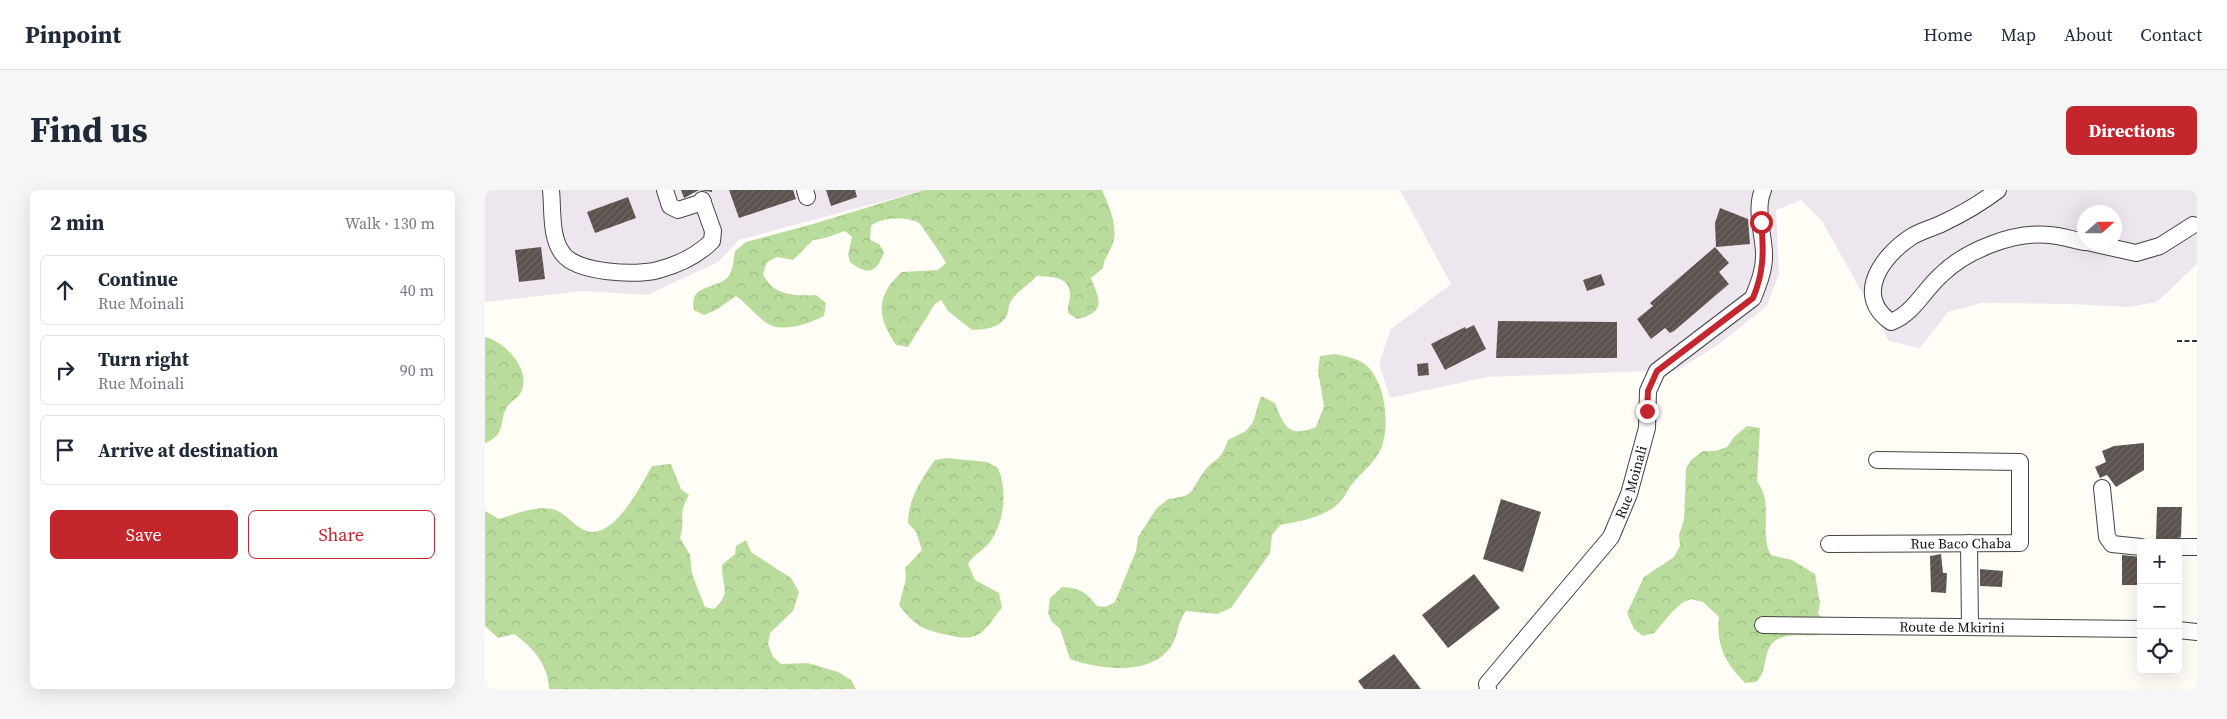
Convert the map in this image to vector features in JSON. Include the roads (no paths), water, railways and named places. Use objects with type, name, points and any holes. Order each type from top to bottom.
[{"type":"street","points":[[551,190],[555,236],[563,254],[578,266],[618,272],[656,271],[680,262],[705,248],[713,241],[713,230],[702,201],[678,210],[670,206],[665,190]]},
{"type":"street","name":"Rue Moinali","points":[[1488,689],[1487,684],[1611,537],[1629,494],[1647,428],[1648,391],[1657,371],[1740,310],[1753,298],[1761,280],[1764,254],[1761,222],[1763,190]]},
{"type":"street","points":[[1998,190],[1980,203],[1945,223],[1911,236],[1888,256],[1873,280],[1872,296],[1881,315],[1891,322],[1902,318],[1941,274],[1966,255],[2006,239],[2049,234],[2077,240]]},
{"type":"street","points":[[2122,250],[2136,253],[2160,246],[2193,225]]},
{"type":"street","name":"Rue Baco Chaba","points":[[1829,544],[2020,543],[2019,462],[1877,460]]},
{"type":"street","points":[[2102,488],[2107,537],[2112,544],[2137,547]]},
{"type":"street","points":[[1969,543],[1970,627]]},
{"type":"street","points":[[2182,547],[2197,547]]},
{"type":"street","name":"Route de Mkirini","points":[[1763,625],[2137,629]]},
{"type":"street","points":[[2182,630],[2197,632]]}]
